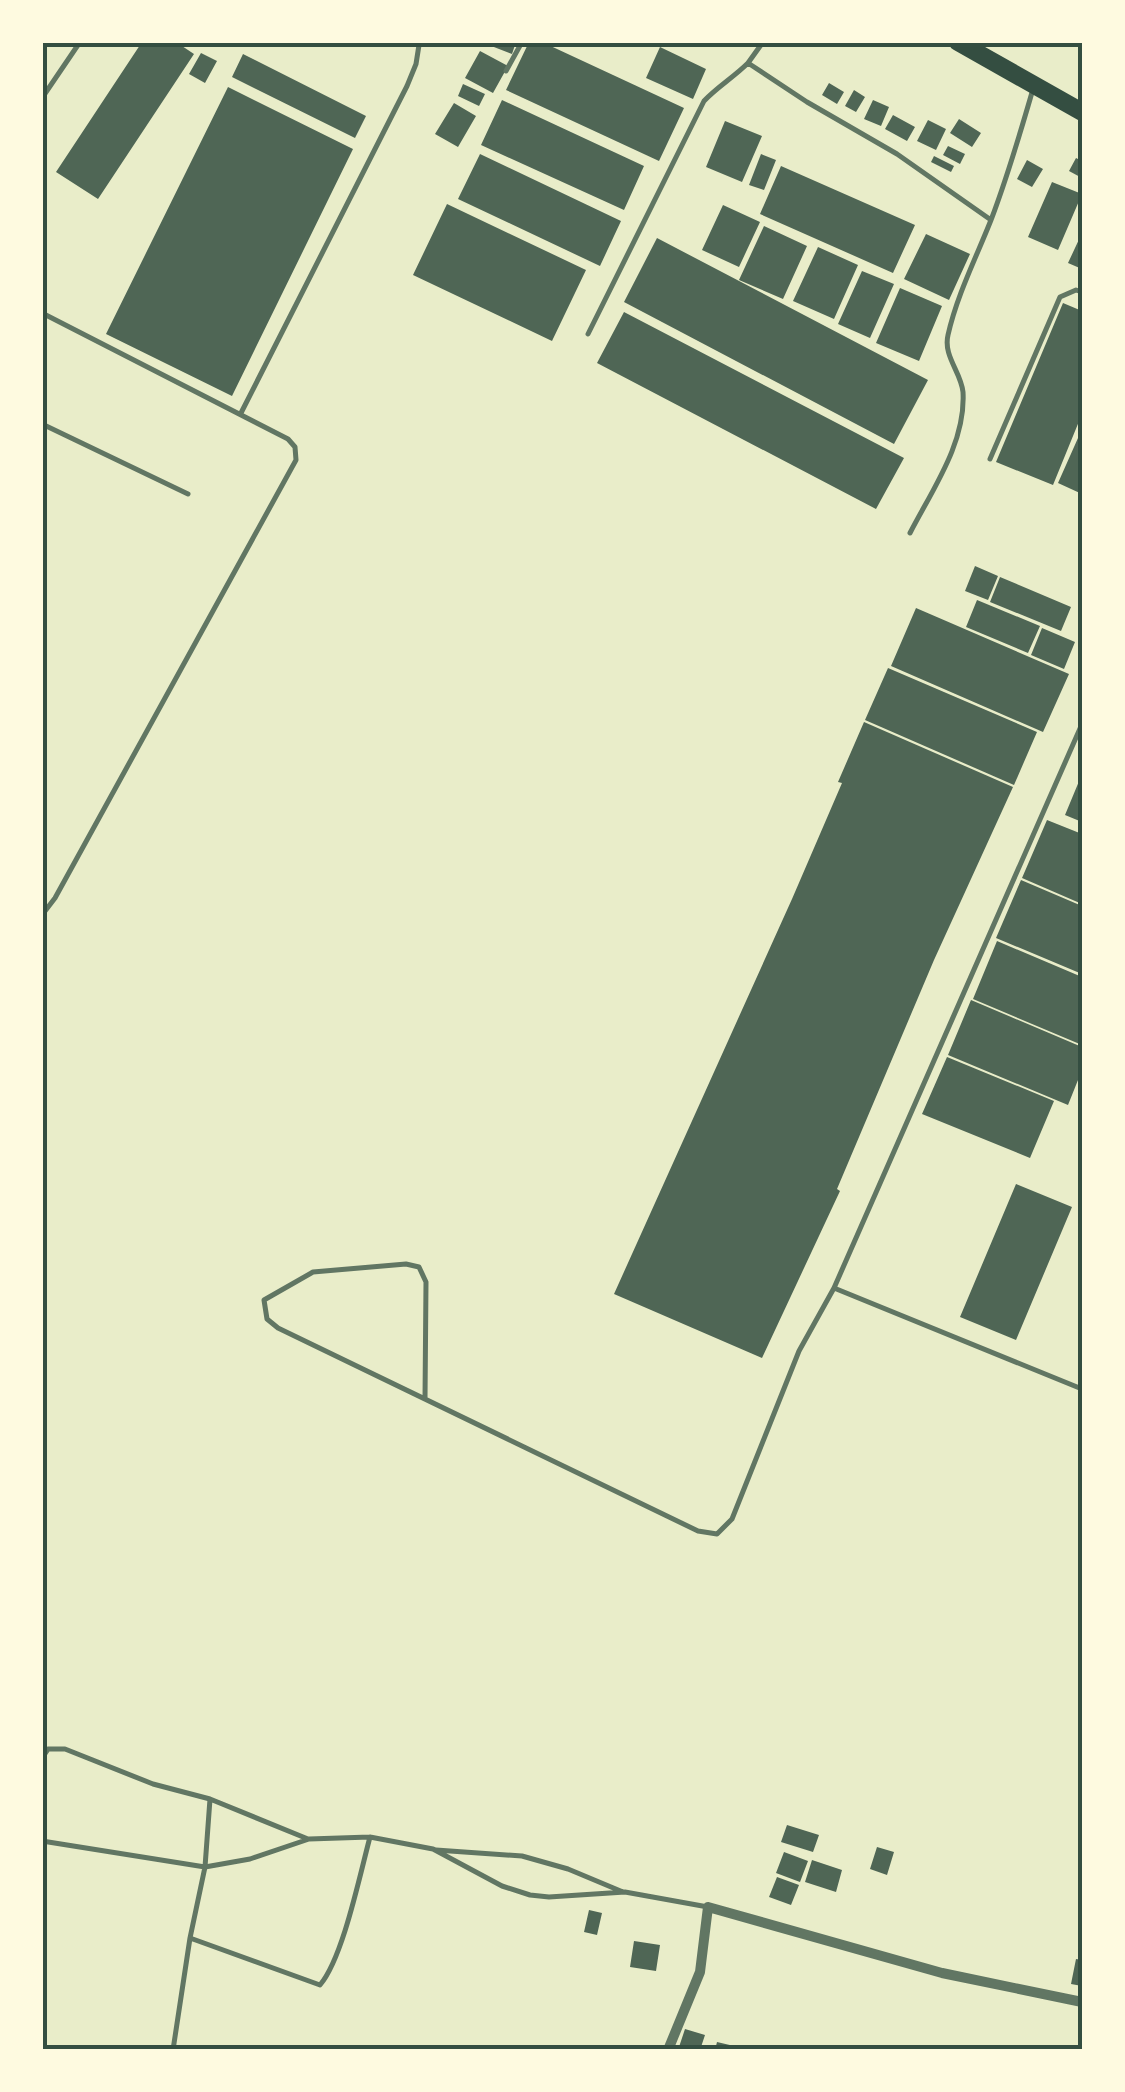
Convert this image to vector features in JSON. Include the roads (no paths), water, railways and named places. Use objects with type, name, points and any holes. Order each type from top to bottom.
[{"type":"highway","points":[[958,42],[1082,112]]},
{"type":"street","points":[[668,2050],[700,1972],[708,1907],[942,1973],[1082,2002]]},
{"type":"lane","points":[[42,98],[80,42]]},
{"type":"lane","points":[[241,414],[407,86],[416,64],[417,42]]},
{"type":"lane","points":[[506,71],[522,42]]},
{"type":"lane","points":[[588,334],[704,102],[748,63],[763,42]]},
{"type":"lane","points":[[748,63],[897,154],[991,220]]},
{"type":"lane","points":[[910,533],[962,422],[962,383],[946,348],[947,337],[1007,175],[1034,86]]},
{"type":"lane","points":[[990,460],[1060,297],[1076,290],[1082,292]]},
{"type":"lane","points":[[42,313],[288,439],[295,447],[296,460],[55,898],[42,915]]},
{"type":"lane","points":[[42,424],[188,494]]},
{"type":"lane","points":[[424,1399],[426,1282],[419,1268],[406,1264],[313,1272],[264,1300],[267,1319],[278,1328],[424,1399],[698,1531],[717,1534],[732,1519],[799,1352],[834,1288],[1082,724]]},
{"type":"lane","points":[[834,1288],[1082,1389]]},
{"type":"lane","points":[[42,1758],[45,1748],[65,1749],[153,1784],[210,1799],[308,1840]]},
{"type":"lane","points":[[172,2050],[205,1868],[210,1799]]},
{"type":"lane","points":[[190,1938],[320,1985],[341,1943],[370,1837]]},
{"type":"lane","points":[[42,1841],[205,1868],[250,1859],[308,1840],[370,1837],[433,1850],[522,1856],[625,1892],[708,1907]]},
{"type":"lane","points":[[433,1850],[502,1886],[530,1895],[625,1892]]}]
